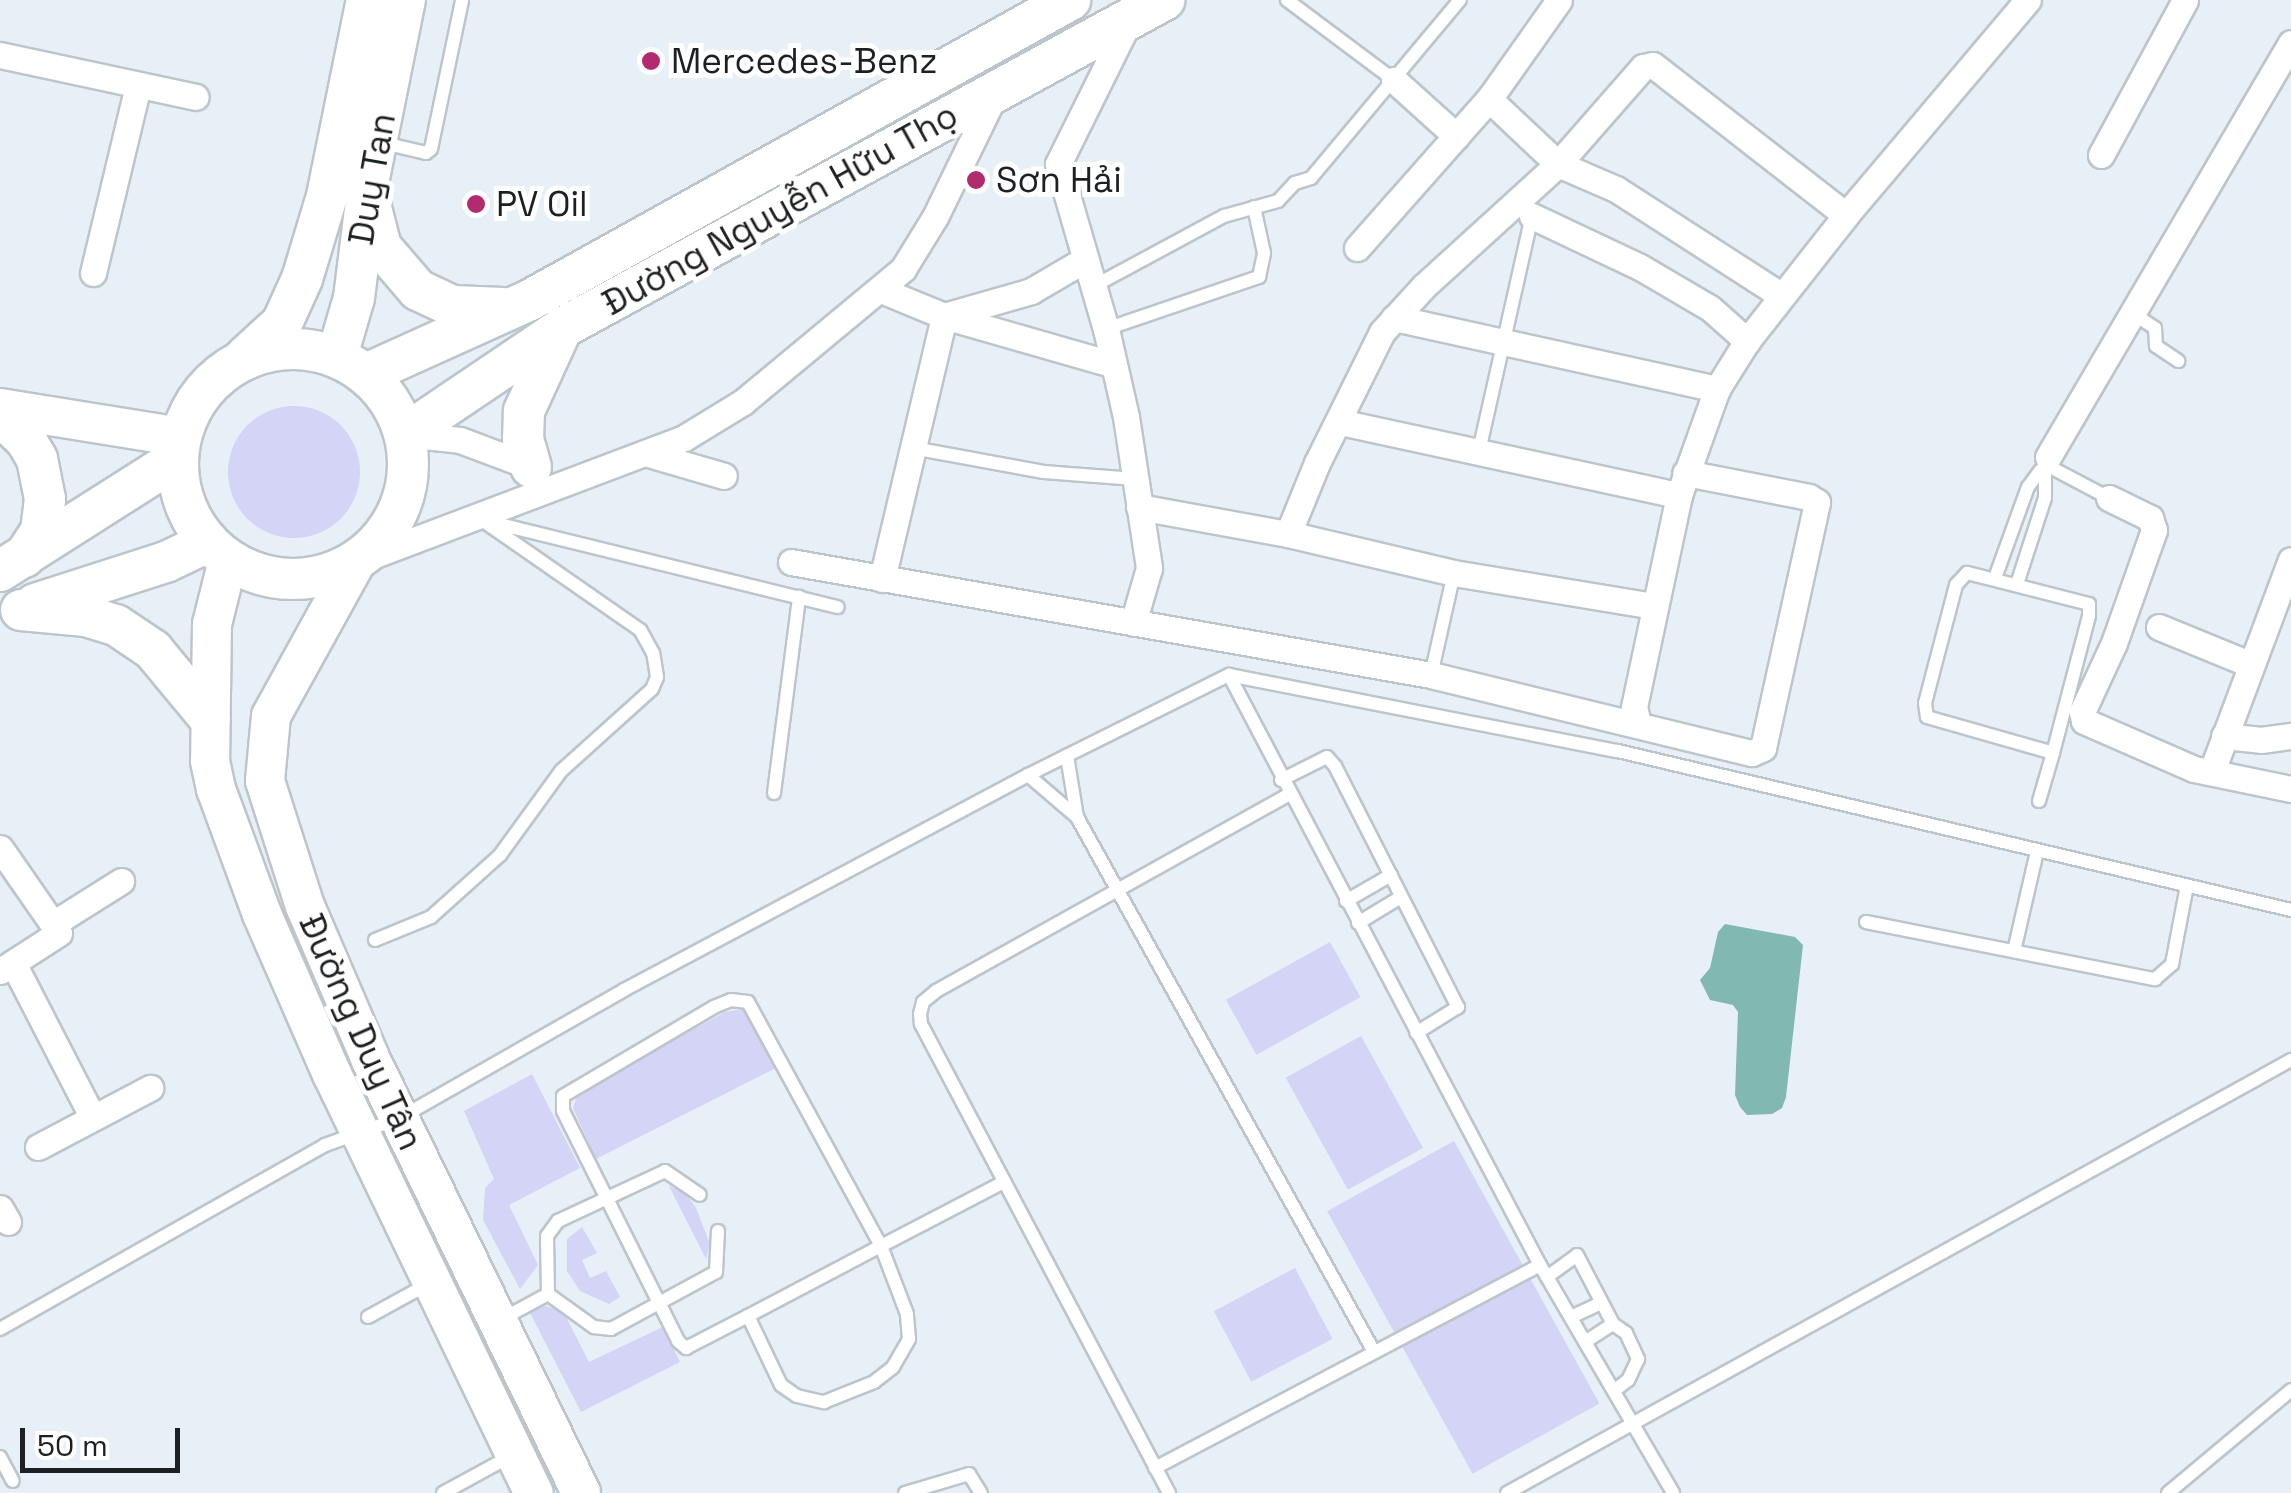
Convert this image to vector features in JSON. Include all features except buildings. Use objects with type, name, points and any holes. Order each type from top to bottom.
[{"type":"main road","points":[[229,368],[281,348],[351,365],[385,394],[405,434],[406,490],[397,516],[380,542],[356,562],[306,580],[252,573],[218,551],[185,503],[179,448],[207,386],[229,368],[256,350],[282,323],[302,279],[327,196],[367,0]]},
{"type":"main road","name":"Duy Tan","points":[[351,365],[354,298],[373,160],[405,0]]},
{"type":"main road","name":"Đường Nguyễn Hữu Thọ","points":[[351,365],[530,300],[949,71],[1016,14],[1070,0]]},
{"type":"main road","name":"Đường Nguyễn Hữu Thọ","points":[[405,434],[562,328],[1147,9]]},
{"type":"main road","points":[[373,160],[374,229],[380,247],[418,290],[472,310],[530,300]]},
{"type":"main road","points":[[532,467],[523,439],[524,411],[562,328]]},
{"type":"main road","points":[[0,416],[26,440],[37,459],[45,500],[41,530],[12,564]]},
{"type":"main road","points":[[12,564],[179,448]]},
{"type":"main road","points":[[10,615],[166,562],[218,551]]},
{"type":"main road","points":[[10,615],[86,616],[116,625],[153,650],[210,719]]},
{"type":"street","points":[[1357,248],[1489,99],[1559,0]]},
{"type":"street","points":[[1638,724],[1634,707],[1653,606],[1682,484],[1717,389],[1747,341],[1846,214],[2028,0]]},
{"type":"street","points":[[2101,155],[2184,0]]},
{"type":"street","points":[[1133,624],[1148,568],[1135,480],[1106,329],[1058,164],[1147,9]]},
{"type":"street","points":[[2046,467],[2291,43]]},
{"type":"street","points":[[0,56],[196,97]]},
{"type":"street","points":[[1288,534],[1317,463],[1382,332],[1558,164],[1643,66],[1652,65],[1846,214]]},
{"type":"street","points":[[1394,80],[1456,136]]},
{"type":"street","points":[[94,272],[138,85]]},
{"type":"street","points":[[356,562],[684,438],[742,402],[903,269],[936,217],[997,90]]},
{"type":"street","points":[[1489,99],[1558,164],[1616,188],[1782,296]]},
{"type":"street","points":[[1532,216],[1654,275],[1710,308],[1747,341]]},
{"type":"street","points":[[944,316],[1031,292],[1084,260]]},
{"type":"street","points":[[881,290],[944,316],[1112,364]]},
{"type":"street","points":[[882,579],[944,316]]},
{"type":"street","points":[[1394,318],[1717,389]]},
{"type":"street","points":[[0,408],[179,448]]},
{"type":"street","points":[[791,562],[1432,675],[1752,753],[1763,748],[1817,502],[1810,497],[1682,484],[1480,451],[1340,422]]},
{"type":"street","points":[[405,434],[460,440],[571,479]]},
{"type":"street","points":[[645,453],[724,476]]},
{"type":"street","points":[[2110,498],[2150,518],[2154,526],[2114,643],[2082,712],[2084,722],[2194,769],[2291,788]]},
{"type":"street","points":[[1139,507],[1288,534],[1454,573],[1653,606]]},
{"type":"street","name":"Đường Duy Tân","points":[[218,551],[212,624],[210,761],[262,914],[360,1134],[534,1493]]},
{"type":"street","points":[[2212,771],[2291,560]]},
{"type":"street","name":"Đường Duy Tân","points":[[356,562],[271,716],[263,764],[273,813],[298,888],[398,1119],[581,1493]]},
{"type":"street","points":[[2159,627],[2249,664]]},
{"type":"street","points":[[2224,736],[2261,740],[2291,736]]},
{"type":"street","points":[[210,761],[263,764]]},
{"type":"street","points":[[0,848],[56,922],[59,933],[54,941],[6,967],[93,1118]]},
{"type":"street","points":[[56,922],[120,881]]},
{"type":"street","points":[[38,1147],[150,1088]]},
{"type":"lane","points":[[373,160],[431,149],[462,0]]},
{"type":"lane","points":[[1287,0],[1394,80]]},
{"type":"lane","points":[[1094,286],[1224,216],[1278,201],[1295,183],[1311,178],[1460,0]]},
{"type":"lane","points":[[1106,329],[1259,277],[1264,253],[1254,206]]},
{"type":"lane","points":[[1480,451],[1532,216]]},
{"type":"lane","points":[[2134,314],[2155,328],[2156,346],[2178,362]]},
{"type":"lane","points":[[913,448],[1044,472],[1135,480]]},
{"type":"lane","points":[[2046,467],[2110,498]]},
{"type":"lane","points":[[1995,578],[2028,487],[2046,467]]},
{"type":"lane","points":[[2018,584],[2046,498],[2046,467]]},
{"type":"lane","points":[[480,518],[838,606]]},
{"type":"lane","points":[[375,940],[431,917],[500,855],[561,772],[652,689],[657,677],[653,653],[640,630],[480,518]]},
{"type":"lane","points":[[1432,675],[1454,573]]},
{"type":"lane","points":[[2040,801],[2053,753],[2089,604],[1967,573],[1956,585],[1924,710],[1939,721],[2053,753]]},
{"type":"lane","points":[[774,792],[798,597]]},
{"type":"lane","points":[[1229,676],[1543,1271],[1673,1493]]},
{"type":"lane","points":[[0,1329],[325,1145],[398,1119],[624,990],[1028,775],[1229,676],[1618,751],[2291,910]]},
{"type":"lane","points":[[1067,756],[1077,817],[1373,1350]]},
{"type":"lane","points":[[1281,780],[1328,757],[1391,875],[1458,1007],[1416,1033]]},
{"type":"lane","points":[[1028,775],[1077,817]]},
{"type":"lane","points":[[1169,1493],[921,1024],[923,1002],[1288,794]]},
{"type":"lane","points":[[2014,951],[2037,851]]},
{"type":"lane","points":[[1346,901],[1391,875]]},
{"type":"lane","points":[[1866,922],[2155,979],[2172,964],[2187,885]]},
{"type":"lane","points":[[1358,923],[1402,898]]},
{"type":"lane","points":[[748,1316],[782,1385],[797,1396],[824,1402],[874,1382],[893,1367],[909,1339],[907,1314],[882,1246],[748,1002],[731,1000],[714,1007],[564,1096],[563,1112],[686,1348],[748,1316],[882,1246],[1004,1182]]},
{"type":"lane","points":[[1506,1493],[2291,1060]]},
{"type":"lane","points":[[548,1294],[547,1236],[558,1221],[665,1171],[700,1195]]},
{"type":"lane","points":[[548,1294],[594,1328],[611,1330],[716,1272],[718,1231]]},
{"type":"lane","points":[[1155,1468],[1373,1350],[1576,1256],[1612,1324],[1626,1333],[1638,1359],[1628,1380],[1614,1391]]},
{"type":"lane","points":[[368,1317],[430,1283]]},
{"type":"lane","points":[[495,1323],[548,1294]]},
{"type":"lane","points":[[1571,1318],[1602,1302]]},
{"type":"lane","points":[[1585,1342],[1612,1324]]},
{"type":"lane","points":[[2168,1493],[2291,1390]]},
{"type":"lane","points":[[444,1493],[513,1455]]},
{"type":"lane","points":[[0,1457],[12,1481]]},
{"type":"lane","points":[[905,1493],[969,1474],[981,1493]]},
{"type":"shaded area","points":[[294,406],[319,411],[341,425],[355,447],[360,472],[355,497],[341,519],[319,533],[294,538],[269,533],[247,519],[233,497],[228,472],[233,447],[247,425],[269,411]]},
{"type":"shaded area","points":[[1725,924],[1795,937],[1803,945],[1786,1097],[1782,1108],[1772,1114],[1747,1115],[1740,1107],[1735,1095],[1738,1012],[1733,1005],[1710,1000],[1700,980],[1710,968],[1718,932]]},
{"type":"shaded area","points":[[1330,942],[1361,997],[1256,1055],[1226,1000]]},
{"type":"shaded area","points":[[742,1009],[752,1020],[776,1068],[596,1159],[573,1108],[578,1093],[725,1012]]},
{"type":"shaded area","points":[[1361,1036],[1423,1148],[1348,1190],[1286,1078]]},
{"type":"shaded area","points":[[532,1074],[580,1168],[509,1205],[538,1265],[520,1289],[483,1220],[485,1188],[494,1179],[464,1111]]},
{"type":"shaded area","points":[[1454,1141],[1599,1403],[1473,1474],[1327,1211]]},
{"type":"shaded area","points":[[669,1186],[686,1194],[696,1208],[710,1244],[706,1259]]},
{"type":"shaded area","points":[[582,1227],[597,1253],[582,1260],[590,1278],[606,1271],[620,1297],[609,1304],[580,1291],[567,1271],[567,1239]]},
{"type":"shaded area","points":[[1295,1268],[1333,1339],[1251,1382],[1214,1311]]},
{"type":"shaded area","points":[[545,1306],[563,1311],[589,1362],[663,1327],[680,1362],[581,1412],[529,1311]]},
{"type":"place","name":"Mercedes-Benz","points":[[651,61]]},
{"type":"place","name":"Sơn Hải","points":[[976,180]]},
{"type":"place","name":"PV Oil","points":[[476,204]]}]
